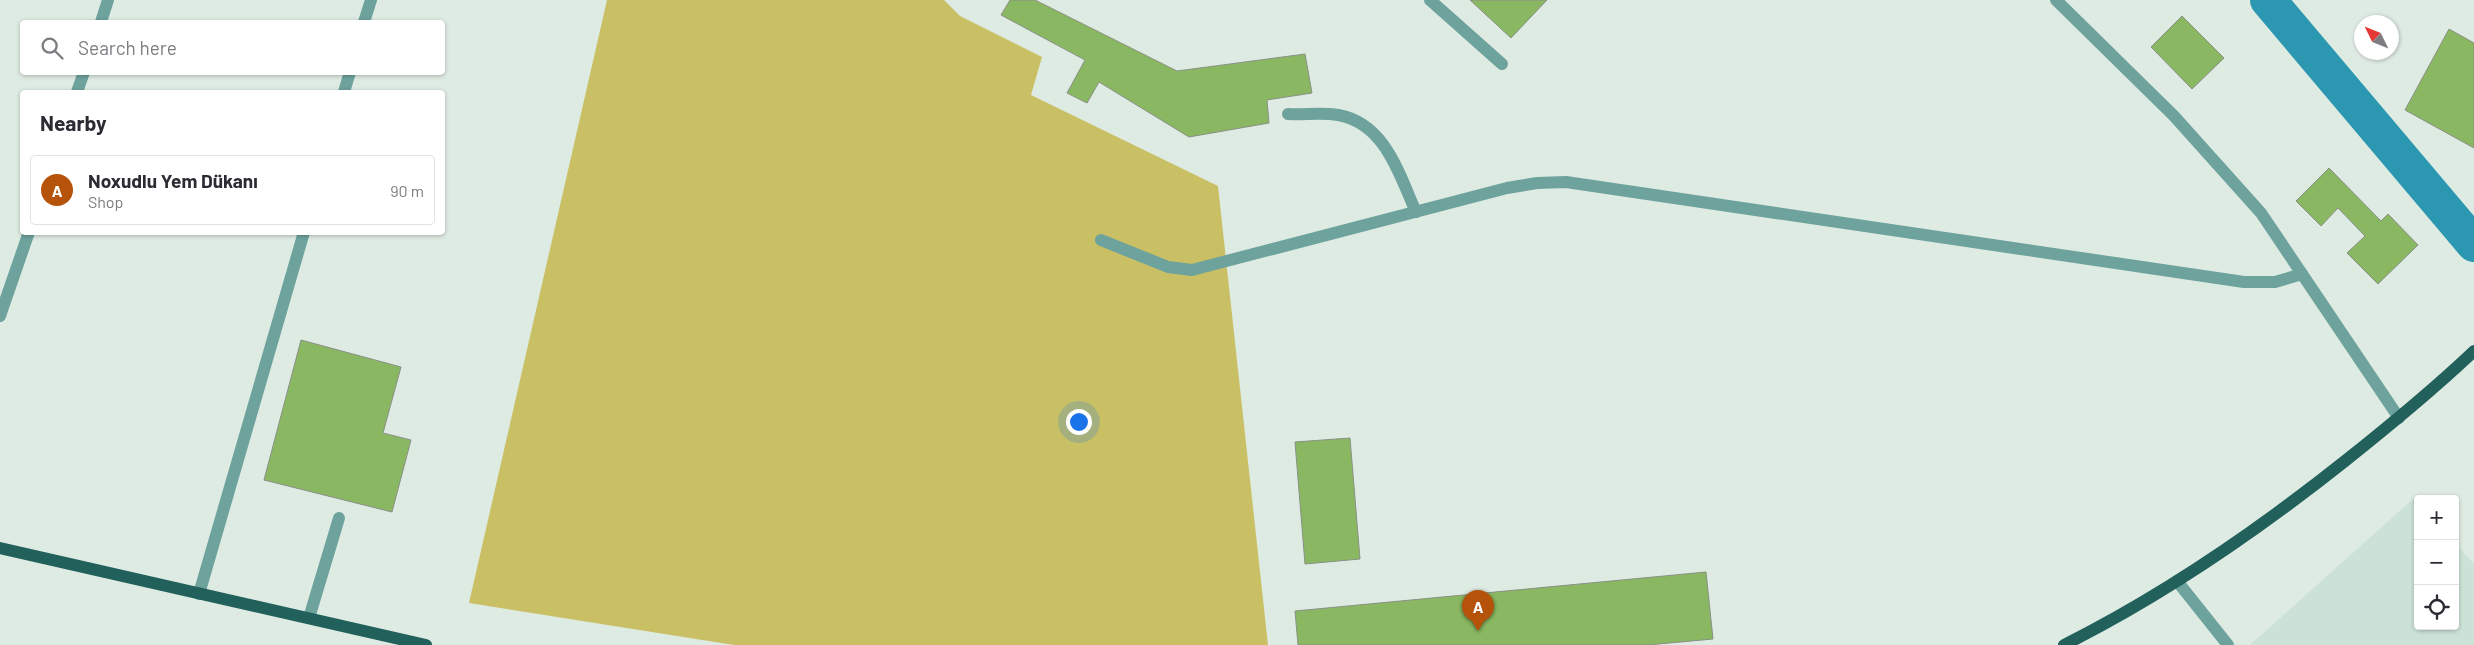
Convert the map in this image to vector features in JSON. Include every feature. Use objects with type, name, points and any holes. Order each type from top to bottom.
[{"type":"main road","points":[[2064,645],[2121,617],[2297,499],[2399,418],[2474,351]]},
{"type":"main road","points":[[0,548],[426,645]]},
{"type":"street","points":[[102,20],[108,0]]},
{"type":"street","points":[[365,20],[371,0]]},
{"type":"street","points":[[1430,0],[1502,64]]},
{"type":"street","points":[[2056,0],[2174,116],[2261,213],[2399,418]]},
{"type":"street","points":[[78,90],[83,75]]},
{"type":"street","points":[[345,90],[349,75]]},
{"type":"street","points":[[1288,114],[1338,115],[1370,128],[1388,149],[1416,212]]},
{"type":"street","points":[[1101,240],[1168,267],[1192,270],[1507,188],[1537,182],[1566,182],[2244,282],[2275,282],[2302,274]]},
{"type":"street","points":[[0,316],[28,235]]},
{"type":"street","points":[[199,594],[303,235]]},
{"type":"street","points":[[309,618],[339,518]]},
{"type":"street","points":[[2177,581],[2228,645]]},
{"type":"shaded area","points":[[607,0],[944,0],[960,16],[1042,57],[1031,95],[1218,186],[1268,645],[734,645],[469,603]]},
{"type":"shaded area","points":[[2414,498],[2414,630],[2459,630],[2459,547],[2474,564],[2474,645],[2250,645]]},
{"type":"building","points":[[1010,0],[1035,0],[1177,71],[1305,54],[1312,93],[1267,100],[1269,123],[1189,137],[1099,82],[1087,103],[1067,93],[1085,60],[1001,15]]},
{"type":"building","points":[[1470,0],[1547,0],[1511,38]]},
{"type":"building","points":[[2182,16],[2224,58],[2192,89],[2151,47]]},
{"type":"building","points":[[2449,29],[2474,43],[2474,148],[2405,110]]},
{"type":"building","points":[[2329,168],[2381,221],[2388,214],[2418,245],[2378,284],[2347,253],[2365,236],[2338,208],[2321,226],[2296,201]]},
{"type":"building","points":[[301,340],[401,367],[383,433],[411,440],[392,512],[264,480]]},
{"type":"building","points":[[1350,438],[1360,559],[1305,564],[1295,442]]},
{"type":"building","points":[[1706,572],[1713,639],[1648,645],[1298,645],[1295,611]]},
{"type":"waterway","points":[[2268,0],[2474,244]]},
{"type":"place","name":"Noxudlu Yem Dükanı","points":[[1478,631]]}]
